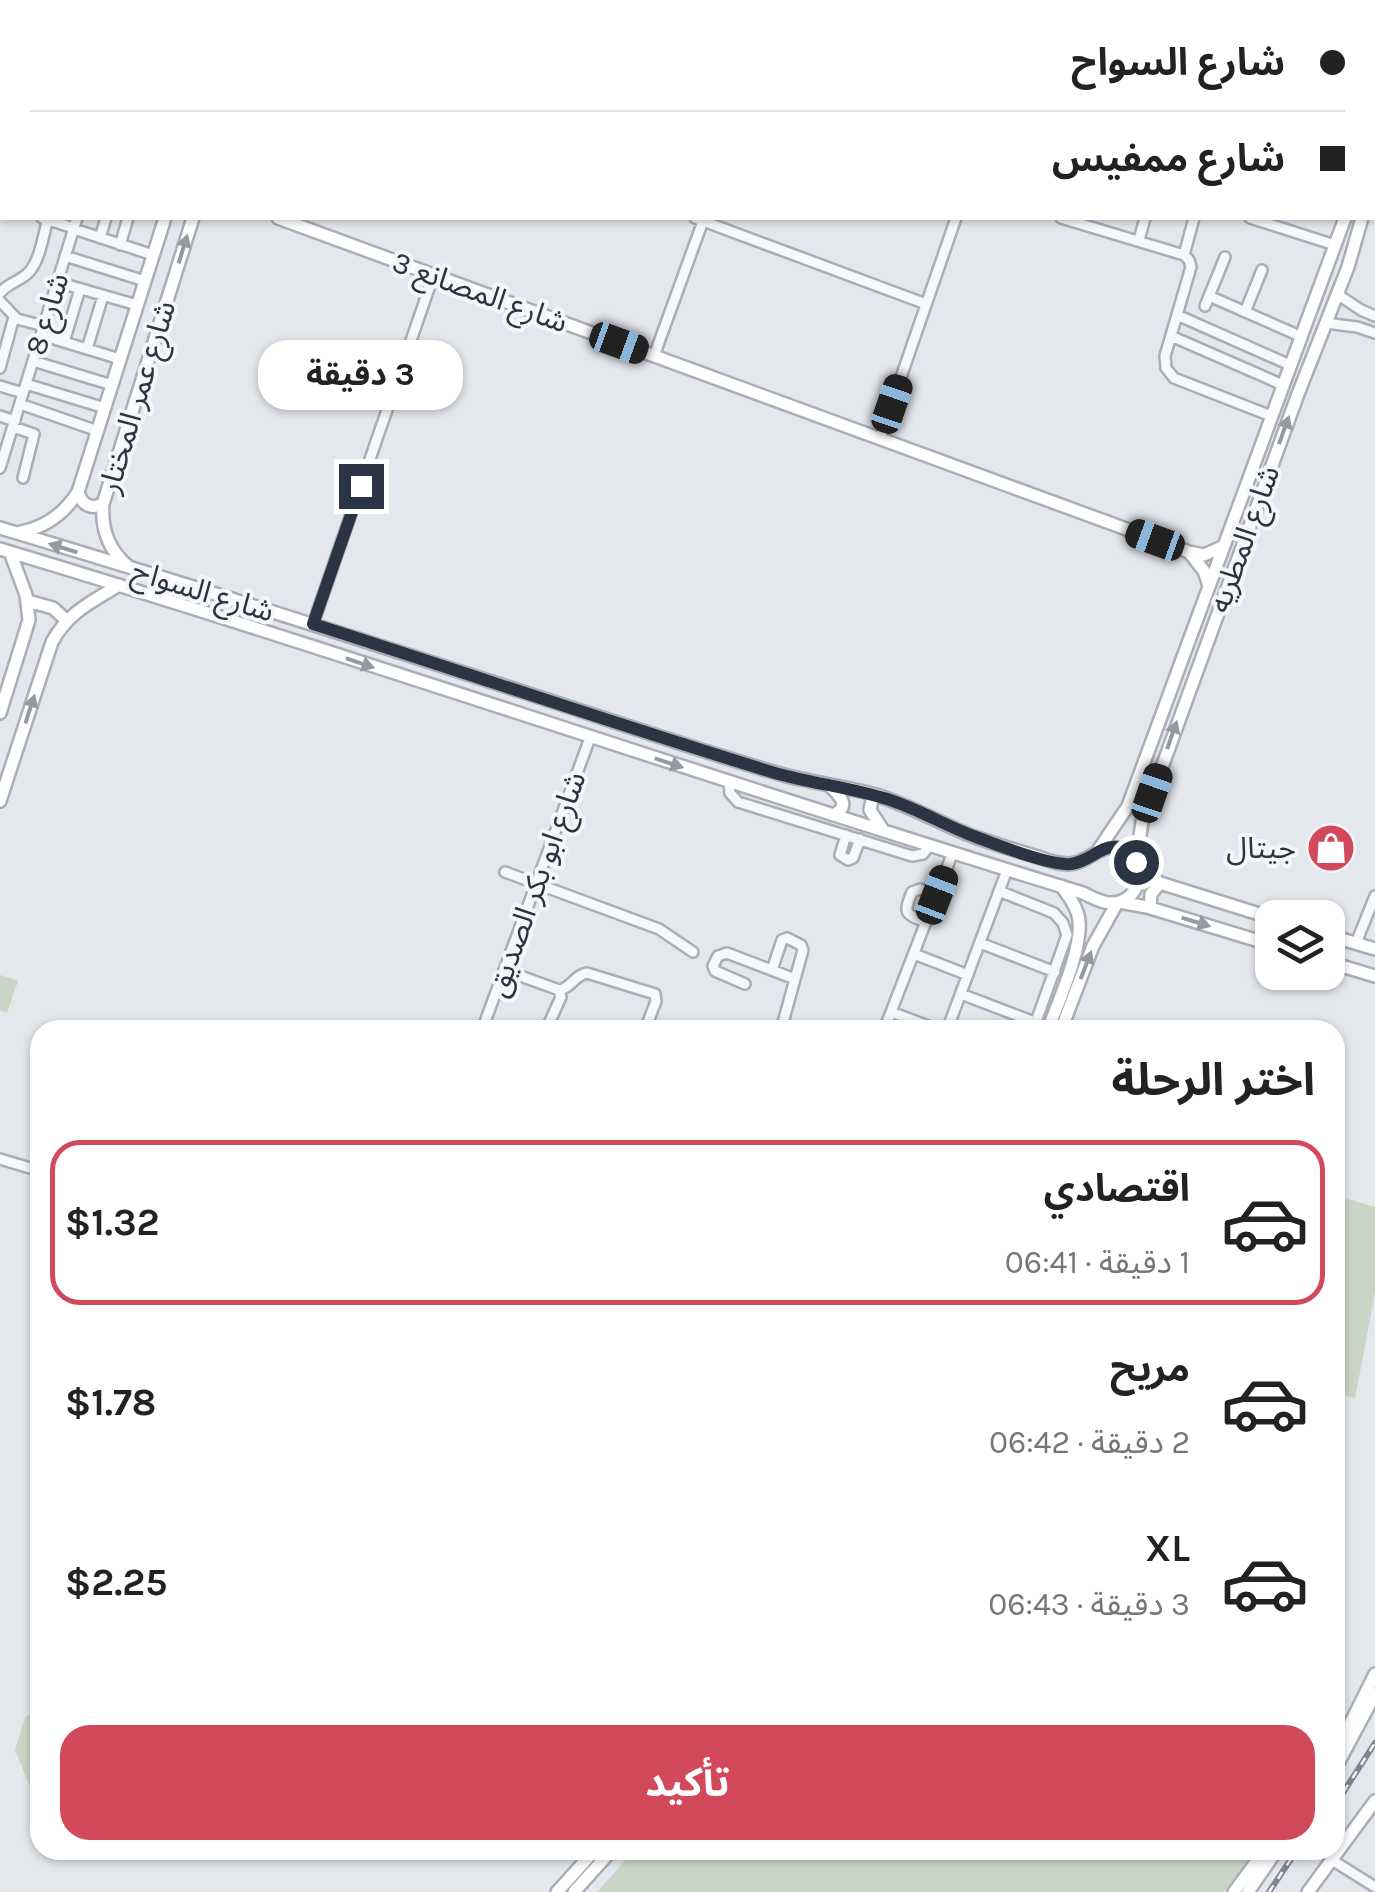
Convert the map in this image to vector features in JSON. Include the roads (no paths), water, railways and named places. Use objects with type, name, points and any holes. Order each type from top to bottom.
[{"type":"main road","name":"شارع عمر المختار","points":[[16,533],[52,520],[78,492],[164,220]]},
{"type":"main road","name":"شارع عمر المختار","points":[[132,570],[108,541],[103,504],[191,220]]},
{"type":"main road","name":"شارع المصانع 3","points":[[284,220],[1190,552]]},
{"type":"main road","name":"شارع المطريه","points":[[1100,849],[1125,810],[1343,220]]},
{"type":"main road","name":"شارع المطريه","points":[[1138,864],[1142,822],[1344,279],[1361,220]]},
{"type":"main road","points":[[1334,247],[1344,255],[1352,254]]},
{"type":"main road","points":[[1309,313],[1316,308],[1328,284],[1344,279]]},
{"type":"main road","points":[[78,492],[86,505],[103,504]]},
{"type":"main road","name":"شارع السواح","points":[[0,528],[778,774],[878,796],[928,814],[966,834],[1058,863],[1080,862],[1100,849]]},
{"type":"main road","points":[[1190,552],[1211,554],[1224,546]]},
{"type":"main road","points":[[0,713],[27,628],[28,601],[5,551]]},
{"type":"main road","name":"شارع السواح","points":[[5,551],[1108,903],[1150,908],[1255,940]]},
{"type":"main road","points":[[1190,552],[1209,586]]},
{"type":"main road","points":[[0,801],[52,642],[66,620],[119,585]]},
{"type":"main road","points":[[28,601],[53,608],[66,620]]},
{"type":"main road","points":[[270,611],[282,628],[281,634],[274,635]]},
{"type":"main road","points":[[313,624],[307,630],[308,637],[326,652]]},
{"type":"main road","points":[[828,784],[844,801],[842,810],[833,815]]},
{"type":"main road","points":[[878,796],[870,810],[884,830]]},
{"type":"main road","points":[[1125,810],[1125,829],[1142,822]]},
{"type":"main road","points":[[1100,849],[1120,848],[1160,883],[1255,913]]},
{"type":"main road","points":[[1056,1020],[1077,945],[1092,921],[1136,888],[1138,864]]},
{"type":"main road","points":[[1150,908],[1151,894],[1160,883]]},
{"type":"main road","points":[[1061,886],[1092,921]]},
{"type":"main road","points":[[1056,1020],[1092,921]]},
{"type":"main road","points":[[1345,939],[1375,949]]},
{"type":"main road","points":[[1345,967],[1375,976]]},
{"type":"main road","points":[[1345,1734],[1375,1674]]},
{"type":"main road","points":[[1345,1750],[1375,1694]]},
{"type":"main road","points":[[1345,1844],[1373,1809]]},
{"type":"main road","points":[[557,1892],[586,1860]]},
{"type":"main road","points":[[574,1892],[603,1860]]},
{"type":"main road","points":[[1234,1892],[1258,1860]]},
{"type":"main road","points":[[1248,1892],[1271,1860]]},
{"type":"main road","points":[[1308,1892],[1332,1860]]},
{"type":"street","points":[[0,292],[33,268],[45,220]]},
{"type":"street","points":[[100,238],[105,220]]},
{"type":"street","points":[[120,245],[127,220]]},
{"type":"street","points":[[654,356],[699,220]]},
{"type":"street","points":[[702,220],[926,304]]},
{"type":"street","points":[[880,438],[955,220]]},
{"type":"street","points":[[1139,240],[1144,220]]},
{"type":"street","points":[[1184,255],[1193,220]]},
{"type":"street","points":[[1256,220],[1334,247]]},
{"type":"street","points":[[1361,220],[1375,229]]},
{"type":"street","points":[[1100,223],[1189,260],[1191,266],[1165,362],[1170,374],[1272,416]]},
{"type":"street","points":[[75,225],[153,256]]},
{"type":"street","name":"شارع 8","points":[[0,468],[75,225]]},
{"type":"street","points":[[65,256],[145,280]]},
{"type":"street","points":[[1225,257],[1207,301],[1246,312],[1300,336]]},
{"type":"street","points":[[1246,312],[1262,270]]},
{"type":"street","points":[[313,624],[434,274]]},
{"type":"street","points":[[57,282],[137,305]]},
{"type":"street","points":[[64,342],[80,289]]},
{"type":"street","points":[[1338,294],[1375,316]]},
{"type":"street","points":[[86,349],[103,296]]},
{"type":"street","points":[[0,301],[14,317],[64,342],[120,359]]},
{"type":"street","points":[[1177,315],[1290,365]]},
{"type":"street","points":[[0,368],[14,317]]},
{"type":"street","points":[[1325,323],[1375,333]]},
{"type":"street","points":[[1171,336],[1283,384]]},
{"type":"street","points":[[33,360],[112,385]]},
{"type":"street","points":[[0,386],[25,388],[104,408]]},
{"type":"street","points":[[20,404],[98,430]]},
{"type":"street","points":[[0,416],[34,434],[23,478]]},
{"type":"street","name":"شارع ابو بكر الصديق","points":[[486,1020],[590,738]]},
{"type":"street","points":[[730,782],[730,793],[738,802],[912,856],[923,854],[930,845]]},
{"type":"street","points":[[846,835],[840,855],[848,860],[854,858],[860,840]]},
{"type":"street","points":[[888,1020],[953,852]]},
{"type":"street","points":[[951,1020],[1007,870]]},
{"type":"street","points":[[505,872],[659,929],[693,952]]},
{"type":"street","points":[[926,922],[907,912],[912,892],[920,889],[937,895]]},
{"type":"street","points":[[999,890],[1054,913],[1063,922],[1067,935],[1036,1020]]},
{"type":"street","points":[[1356,943],[1375,896]]},
{"type":"street","points":[[772,970],[782,940],[799,943],[803,950],[784,1020]]},
{"type":"street","points":[[980,943],[1054,972]]},
{"type":"street","points":[[745,984],[715,971],[718,956],[727,954],[795,979]]},
{"type":"street","points":[[914,954],[968,975]]},
{"type":"street","points":[[504,970],[559,990],[568,988],[586,973],[655,994],[649,1020]]},
{"type":"street","points":[[550,1020],[561,996],[559,990]]},
{"type":"street","points":[[961,994],[1020,1020]]},
{"type":"street","points":[[891,1012],[912,1020]]},
{"type":"street","points":[[0,1159],[30,1168]]},
{"type":"street","points":[[1332,1860],[1370,1884],[1375,1870]]},
{"type":"railway","points":[[1345,1790],[1375,1743]]},
{"type":"railway","points":[[1269,1892],[1290,1860]]},
{"type":"place","name":"جيتال","points":[[1331,848]]}]
